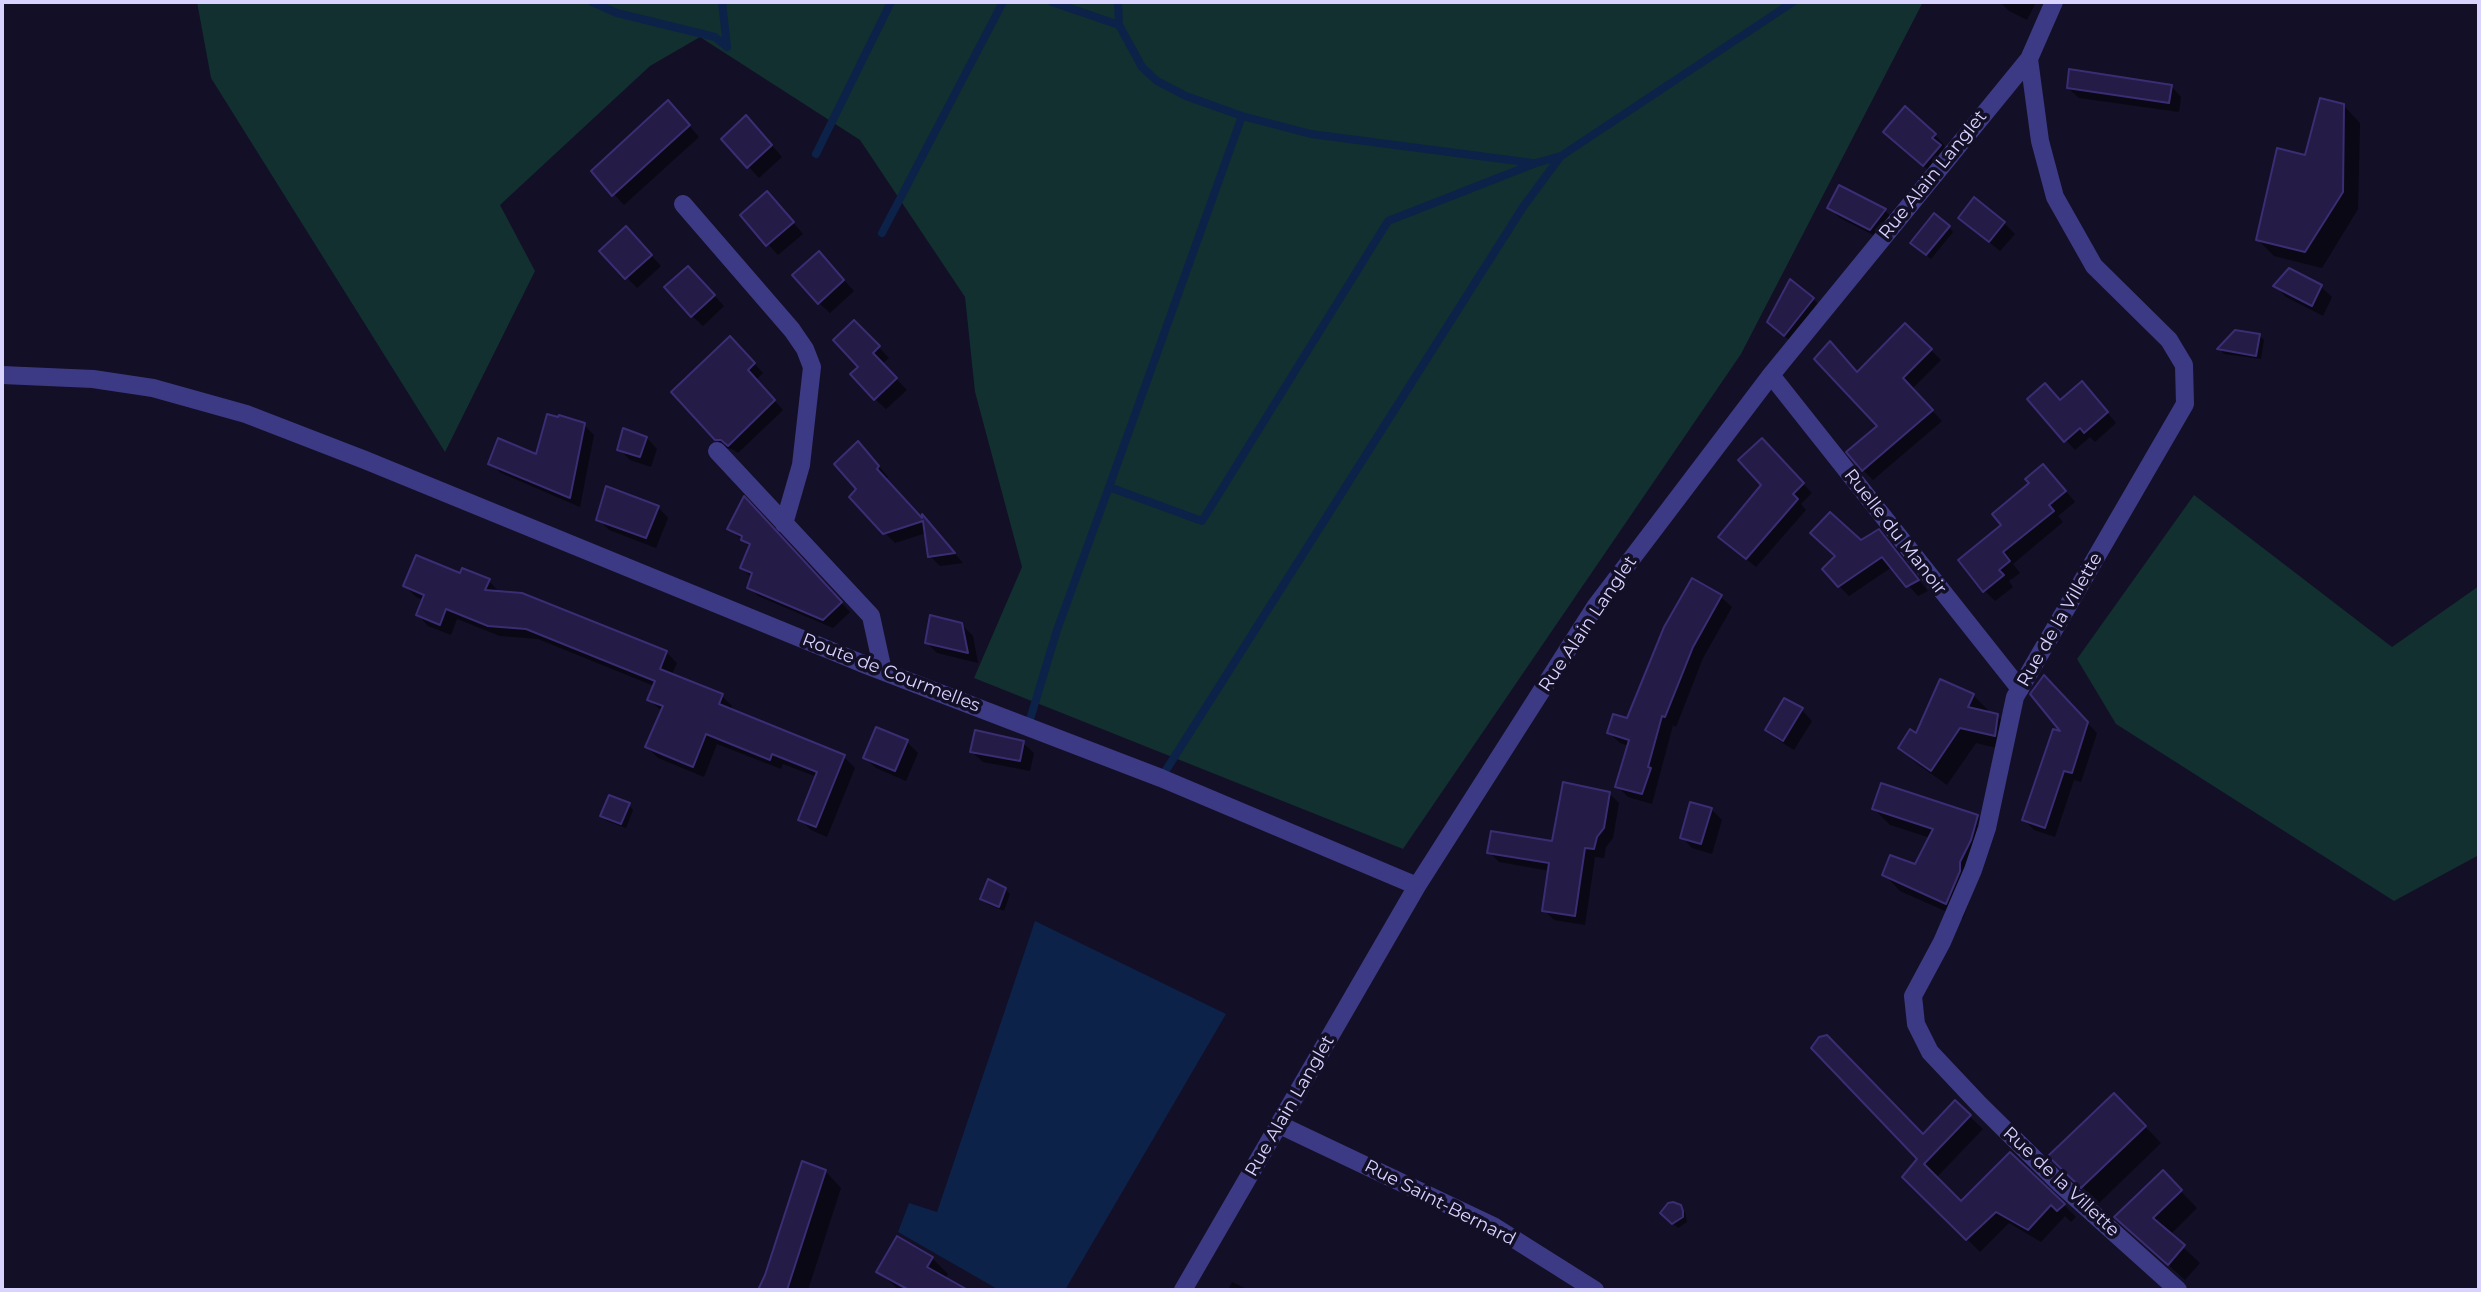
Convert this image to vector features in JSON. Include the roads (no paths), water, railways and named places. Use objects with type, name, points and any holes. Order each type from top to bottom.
[{"type":"street","name":"Rue Alain Langlet","points":[[1183,1290],[1417,886],[1595,607],[1771,375],[2029,59],[2054,2]]},
{"type":"street","name":"Rue de la Villette","points":[[2029,59],[2040,141],[2055,197],[2094,266],[2169,340],[2184,365],[2185,404],[2015,697],[1987,828],[1973,870],[1942,942],[1913,996],[1916,1024],[1930,1052],[1979,1104],[2060,1184],[2178,1290]]},
{"type":"street","points":[[684,204],[792,330],[805,349],[812,367],[801,465],[784,524]]},
{"type":"street","name":"Route de Courmelles","points":[[2,374],[93,379],[153,388],[246,414],[365,460],[649,578],[1161,778],[1417,886]]},
{"type":"street","name":"Ruelle du Manoir","points":[[1771,375],[2020,689]]},
{"type":"street","points":[[717,452],[871,617],[883,671]]},
{"type":"street","name":"Rue Saint-Bernard","points":[[1280,1125],[1495,1227],[1595,1290]]},
{"type":"water","points":[[1035,921],[1226,1014],[1065,1290],[999,1290],[898,1232],[909,1203],[937,1212]]},
{"type":"waterway","points":[[592,2],[617,13],[715,37],[727,47]]},
{"type":"waterway","points":[[722,2],[727,47]]},
{"type":"waterway","points":[[816,154],[891,2]]},
{"type":"waterway","points":[[882,233],[1003,2]]},
{"type":"waterway","points":[[1052,2],[1119,25]]},
{"type":"waterway","points":[[1118,2],[1119,25],[1142,67],[1157,81],[1186,96],[1242,116],[1311,134],[1533,163]]},
{"type":"waterway","points":[[1028,726],[1057,630],[1109,487],[1202,521],[1388,221],[1536,163],[1561,156],[1793,2]]},
{"type":"waterway","points":[[1109,487],[1242,116]]},
{"type":"waterway","points":[[1161,778],[1523,207],[1560,157]]}]
